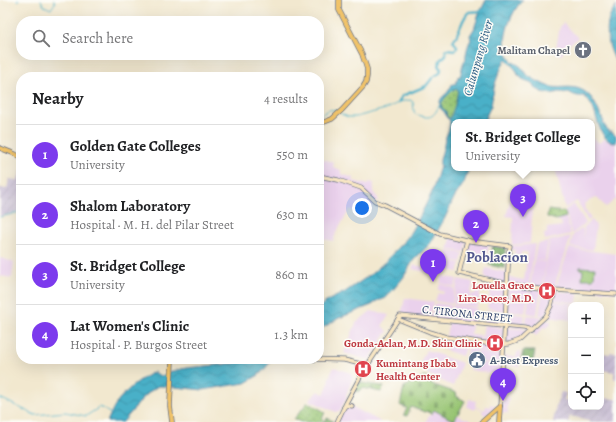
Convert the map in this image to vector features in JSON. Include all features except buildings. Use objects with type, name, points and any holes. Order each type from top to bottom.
[{"type":"main road","points":[[324,122],[332,119],[339,113],[362,88],[366,82],[367,76],[362,54],[339,10],[339,0]]},
{"type":"main road","points":[[0,148],[16,155]]},
{"type":"main road","points":[[324,177],[361,188],[375,200],[438,233],[446,236],[508,247],[499,422]]},
{"type":"main road","points":[[467,240],[459,273],[507,284],[555,290],[616,294]]},
{"type":"main road","points":[[337,422],[343,408],[399,317],[440,336],[467,341],[504,345],[512,344],[519,341],[544,319],[551,306],[555,290]]},
{"type":"main road","name":"C. TIRONA STREET","points":[[399,317],[527,329],[531,331]]},
{"type":"main road","points":[[324,359],[344,360],[368,366]]},
{"type":"main road","points":[[172,364],[170,389],[172,422]]},
{"type":"main road","points":[[343,408],[352,406]]},
{"type":"main road","points":[[482,422],[500,406]]},
{"type":"main road","points":[[490,414],[495,414],[500,417]]},
{"type":"shaded area","points":[[563,23],[578,38],[565,47],[562,55],[555,53],[560,27]]},
{"type":"shaded area","points":[[604,139],[616,144],[616,199],[606,207],[596,197],[584,204],[584,208],[591,218],[588,221],[577,201],[565,208],[556,171],[595,171],[595,140],[599,143]]},
{"type":"shaded area","points":[[324,160],[334,162],[333,167],[341,170],[341,174],[354,178],[353,181],[368,185],[369,182],[374,183],[373,192],[378,198],[378,201],[374,202],[371,210],[365,208],[362,216],[350,209],[333,241],[324,239]]},
{"type":"shaded area","points":[[9,179],[16,180],[16,212],[0,216],[0,188],[7,189]]},
{"type":"shaded area","points":[[528,189],[536,190],[530,243],[512,245],[513,217],[506,216],[509,205],[512,196],[526,198]]},
{"type":"shaded area","points":[[574,204],[586,223],[572,234],[565,210]]},
{"type":"shaded area","points":[[566,217],[571,234],[545,240],[544,234],[547,233],[547,228],[562,226],[561,222],[556,220]]},
{"type":"shaded area","points":[[592,220],[596,226],[593,250],[570,247],[573,235],[582,228],[584,238],[584,227]]},
{"type":"shaded area","points":[[571,236],[557,278],[555,289],[543,287],[549,241]]},
{"type":"shaded area","points":[[451,238],[466,241],[464,252],[448,250]]},
{"type":"shaded area","points":[[467,241],[489,244],[487,256],[466,253]]},
{"type":"shaded area","points":[[548,242],[545,261],[534,260],[537,244]]},
{"type":"shaded area","points":[[535,244],[529,286],[508,283],[508,277],[524,280],[528,252],[521,252],[521,256],[514,255],[515,250],[510,249],[513,246]]},
{"type":"shaded area","points":[[569,248],[616,254],[616,292],[556,287]]},
{"type":"shaded area","points":[[448,251],[463,253],[461,262],[446,259]]},
{"type":"shaded area","points":[[0,258],[14,262],[12,278],[0,276]]},
{"type":"shaded area","points":[[446,260],[461,263],[458,272],[444,269]]},
{"type":"shaded area","points":[[534,260],[546,262],[542,288],[530,286]]},
{"type":"shaded area","points":[[414,265],[442,270],[441,275],[412,269]]},
{"type":"shaded area","points":[[486,268],[506,272],[506,283],[484,278]]},
{"type":"shaded area","points":[[442,276],[457,279],[455,287],[440,283]]},
{"type":"shaded area","points":[[458,279],[473,282],[469,303],[472,294],[476,294],[476,290],[473,289],[473,287],[481,289],[477,307],[453,304]]},
{"type":"shaded area","points":[[492,282],[506,285],[505,311],[487,308]]},
{"type":"shaded area","points":[[440,284],[455,288],[452,304],[435,301],[438,293],[443,294],[444,292],[438,290]]},
{"type":"shaded area","points":[[508,285],[529,288],[525,313],[507,311]]},
{"type":"shaded area","points":[[530,288],[541,290],[537,315],[527,313]]},
{"type":"shaded area","points":[[543,290],[554,291],[545,316],[539,315]]},
{"type":"shaded area","points":[[555,291],[578,293],[577,302],[553,300]]},
{"type":"shaded area","points":[[405,298],[434,302],[429,318],[401,315]]},
{"type":"shaded area","points":[[553,301],[568,303],[568,320],[547,317]]},
{"type":"shaded area","points":[[435,303],[451,305],[448,320],[430,318]]},
{"type":"shaded area","points":[[452,305],[477,308],[474,323],[449,320]]},
{"type":"shaded area","points":[[487,310],[505,312],[504,324],[501,324],[500,326],[484,324]]},
{"type":"shaded area","points":[[371,311],[389,315],[382,326],[388,331],[369,360],[344,353],[356,323]]},
{"type":"shaded area","points":[[507,313],[525,315],[523,328],[506,326]]},
{"type":"shaded area","points":[[527,315],[544,317],[532,329],[525,328]]},
{"type":"shaded area","points":[[544,320],[551,321],[550,326],[547,326],[547,328],[543,327],[536,336],[532,332]]},
{"type":"shaded area","points":[[449,322],[472,324],[471,334],[481,335],[480,342],[446,337]]},
{"type":"shaded area","points":[[484,325],[504,328],[503,344],[481,342]]},
{"type":"shaded area","points":[[506,328],[524,329],[528,331],[519,340],[505,343]]},
{"type":"shaded area","points":[[446,338],[479,343],[473,359],[465,357],[468,349],[465,348],[462,356],[442,349]]},
{"type":"shaded area","points":[[480,343],[502,346],[502,354],[478,351]]},
{"type":"shaded area","points":[[426,350],[462,363],[453,386],[431,376],[418,367]]},
{"type":"shaded area","points":[[478,351],[502,355],[502,365],[474,360]]},
{"type":"shaded area","points":[[517,352],[520,352],[519,367],[504,365],[504,356],[516,357]]},
{"type":"shaded area","points":[[610,352],[616,353],[616,379],[614,379],[614,372],[604,370],[604,353],[610,354]]},
{"type":"shaded area","points":[[474,361],[501,366],[501,375],[470,370]]},
{"type":"shaded area","points":[[334,367],[351,373],[353,377],[340,411],[336,412],[309,400],[318,391],[324,394]]},
{"type":"shaded area","points":[[503,371],[513,372],[513,383],[507,383],[506,391],[507,397],[509,398],[507,405],[508,413],[501,413]]},
{"type":"shaded area","points":[[561,392],[566,393],[564,400],[568,401],[568,410],[604,410],[604,398],[616,399],[616,422],[589,422],[589,420],[570,416],[568,422],[553,422],[556,406]]},
{"type":"shaded area","points":[[469,399],[476,401],[475,406],[485,410],[486,406],[490,407],[490,404],[497,406],[486,415],[482,413],[483,410],[476,407],[474,410],[467,407]]},
{"type":"shaded area","points":[[351,406],[381,422],[338,422],[344,408]]},
{"type":"shaded area","points":[[434,410],[454,421],[457,415],[471,422],[425,422]]},
{"type":"green space","points":[[453,89],[458,90],[451,119],[447,117],[446,112],[441,107],[441,104],[443,99]]},
{"type":"green space","points":[[548,210],[565,212],[566,217],[556,220],[547,217]]},
{"type":"green space","points":[[493,246],[505,248],[505,268],[489,265]]},
{"type":"green space","points":[[580,267],[595,268],[594,278],[582,279],[583,270],[580,269]]},
{"type":"green space","points":[[523,351],[535,351],[533,361],[521,360]]},
{"type":"green space","points":[[424,376],[429,378],[428,383],[454,392],[457,394],[456,396],[465,401],[454,421],[434,410],[431,414],[411,407],[407,416],[404,415],[407,408],[400,405],[404,387]]},
{"type":"green space","points":[[359,382],[384,387],[381,392],[362,388],[358,392],[354,390]]},
{"type":"green space","points":[[307,403],[325,412],[322,419],[325,421],[327,418],[333,421],[301,422],[294,419]]},
{"type":"water","name":"Calumpang River","points":[[486,0],[523,0],[514,11],[506,35],[506,51],[510,59],[521,67],[526,74],[545,85],[550,87],[569,87],[579,89],[588,94],[596,105],[604,122],[603,123],[609,132],[612,132],[616,136],[616,143],[606,139],[603,135],[593,108],[584,96],[577,96],[568,92],[551,94],[542,92],[535,88],[532,83],[522,79],[506,59],[496,81],[491,106],[485,119],[451,119],[451,171],[468,171],[464,183],[454,198],[445,218],[430,244],[413,261],[403,278],[386,298],[339,318],[324,327],[324,304],[345,292],[370,275],[386,261],[407,238],[420,216],[432,192],[440,166],[445,139],[449,129],[450,121],[440,108],[440,101],[452,84],[457,82],[457,77],[460,76],[471,41],[470,35]],"holes":[[[457,89],[458,91],[450,119],[447,117],[446,111],[442,108],[441,104],[453,90]]]},
{"type":"water","points":[[616,6],[616,62],[608,41],[607,26]]},
{"type":"water","points":[[227,364],[269,364],[259,375],[245,383],[203,390],[158,386],[144,397],[123,422],[107,422],[120,398],[149,374],[154,372],[165,376],[168,372],[186,368]]},
{"type":"waterway","points":[[41,0],[44,6],[51,9],[55,3],[54,0]]},
{"type":"waterway","points":[[399,102],[402,96],[426,86],[433,77],[440,73],[440,60],[446,55],[445,50],[454,50],[457,48],[453,41],[465,16],[469,12],[483,11]]},
{"type":"waterway","points":[[341,114],[348,117],[356,117],[389,108],[399,102],[410,100],[413,102],[415,114],[428,117],[435,113],[440,104]]},
{"type":"waterway","points":[[324,113],[331,110],[336,110],[339,112]]},
{"type":"waterway","points":[[0,217],[16,213]]},
{"type":"waterway","points":[[0,399],[35,415],[65,412],[86,416],[100,407],[111,414]]},
{"type":"ferry route","points":[[439,168],[444,167],[451,160]]},
{"type":"place","name":"Malitam Chapel","points":[[583,50]]},
{"type":"place","name":"St. Bridget College","points":[[523,217]]},
{"type":"place","name":"Shalom Laboratory","points":[[476,243]]},
{"type":"place","name":"Golden Gate Colleges","points":[[433,282]]},
{"type":"place","name":"Louella Grace Lira-Roces, M.D.","points":[[547,291]]},
{"type":"place","name":"Gonda-Aclan, M.D. Skin Clinic","points":[[495,343]]},
{"type":"place","name":"A-Best Express","points":[[477,360]]},
{"type":"place","name":"Kumintang Ibaba Health Center","points":[[363,369]]},
{"type":"place","name":"Lat Women's Clinic","points":[[503,401]]},
{"type":"district","name":"Poblacion","points":[[497,257]]}]
